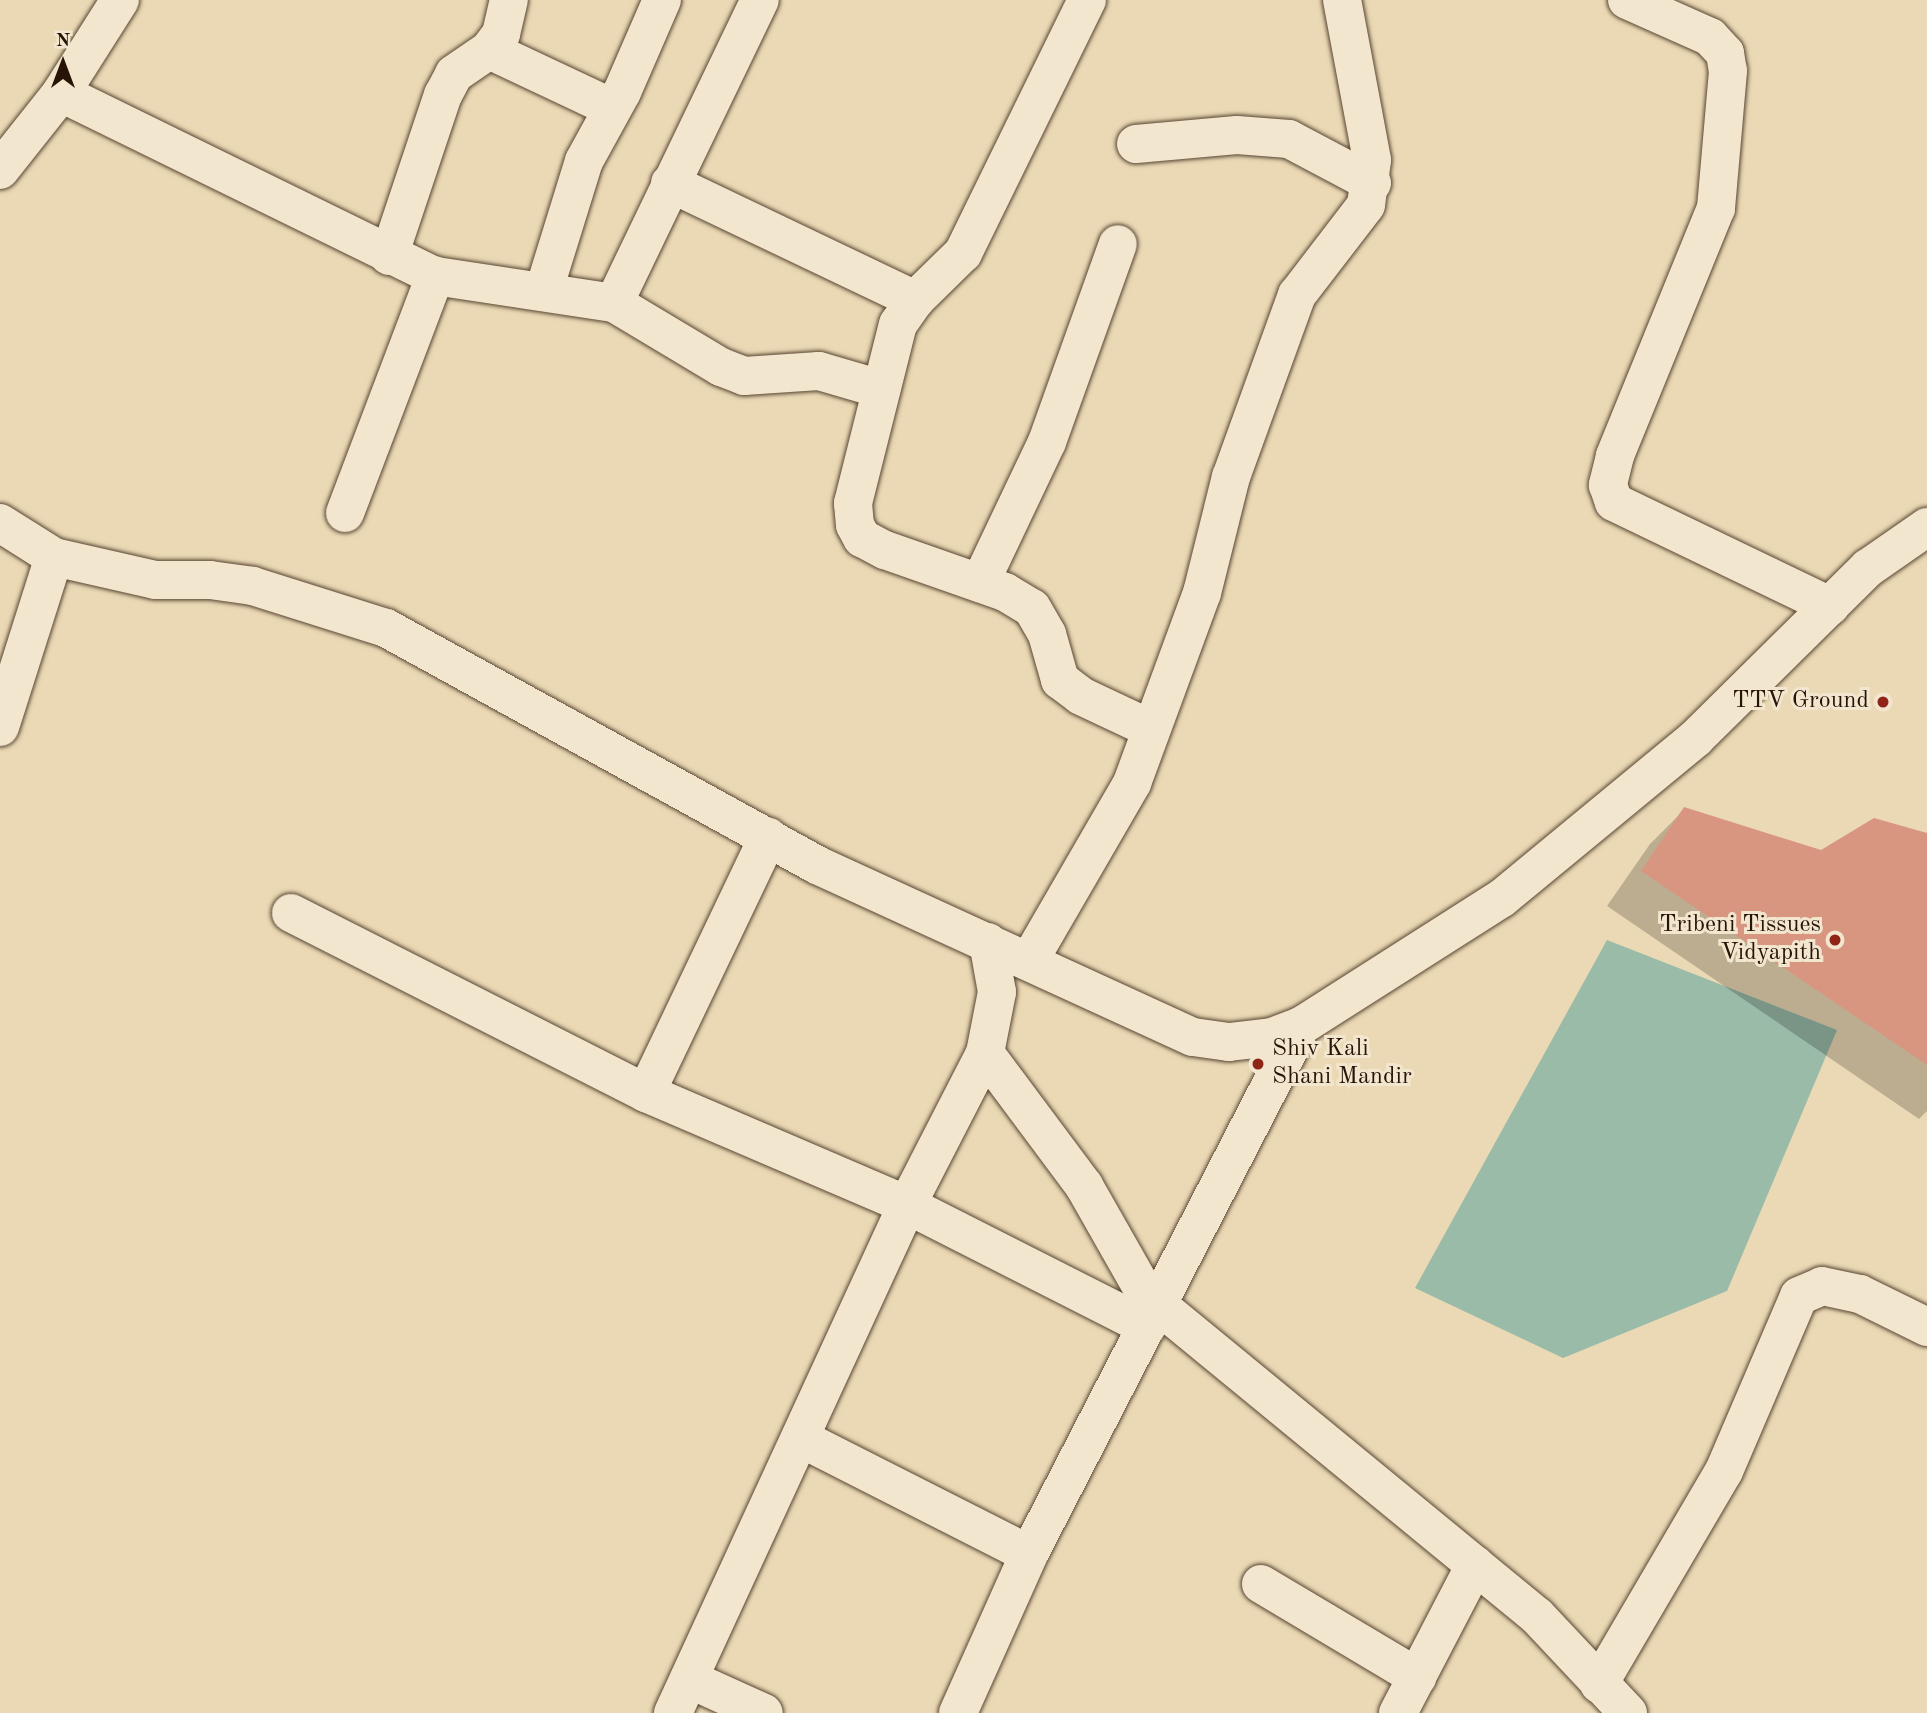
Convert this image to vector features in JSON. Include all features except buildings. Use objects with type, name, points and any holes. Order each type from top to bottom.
[{"type":"street","points":[[0,170],[61,93],[120,0]]},
{"type":"street","points":[[389,256],[443,95],[454,74],[489,50],[501,34],[509,0]]},
{"type":"street","points":[[544,290],[584,161],[662,0]]},
{"type":"street","points":[[614,303],[760,0]]},
{"type":"street","points":[[1087,0],[963,253],[915,300],[898,324],[853,503],[855,525],[862,538],[885,550],[980,583],[1031,608],[1047,634],[1060,680],[1081,696],[1151,729]]},
{"type":"street","points":[[1029,961],[1110,828],[1151,729],[1202,593],[1231,477],[1282,331],[1314,267],[1366,205],[1372,183],[1372,160],[1342,0]]},
{"type":"street","points":[[1627,0],[1710,37],[1725,53],[1728,71],[1716,208],[1615,456],[1608,485],[1614,502],[1829,606]]},
{"type":"street","points":[[489,50],[612,108]]},
{"type":"street","points":[[61,93],[389,256],[435,276],[544,290],[614,303],[721,367],[744,376],[819,371],[848,376],[881,389]]},
{"type":"street","points":[[1136,144],[1237,135],[1289,139],[1372,183]]},
{"type":"street","points":[[670,183],[915,300]]},
{"type":"street","points":[[980,583],[1047,442],[1118,244]]},
{"type":"street","points":[[345,513],[435,276]]},
{"type":"street","points":[[0,523],[54,557],[155,580],[210,580],[253,586],[386,628],[817,865],[1193,1037],[1229,1042],[1272,1037],[1301,1026],[1502,898],[1696,738],[1868,568],[1927,527]]},
{"type":"street","points":[[0,727],[54,557]]},
{"type":"street","points":[[646,1093],[768,837]]},
{"type":"street","points":[[291,914],[646,1093],[906,1205],[1153,1316],[1537,1616],[1628,1713]]},
{"type":"street","points":[[673,1713],[802,1439],[906,1205],[985,1053],[997,992],[988,942]]},
{"type":"street","points":[[958,1713],[1029,1554],[1301,1026]]},
{"type":"street","points":[[985,1053],[1084,1186],[1146,1296],[1153,1316]]},
{"type":"street","points":[[1599,1684],[1724,1471],[1799,1296],[1822,1286],[1860,1294],[1927,1327]]},
{"type":"street","points":[[802,1439],[1029,1554]]},
{"type":"street","points":[[1398,1713],[1475,1565]]},
{"type":"street","points":[[1261,1584],[1417,1678]]},
{"type":"street","points":[[689,1679],[764,1713]]},
{"type":"shaded area","points":[[1607,940],[1837,1030],[1727,1291],[1563,1358],[1415,1288]]},
{"type":"place","name":"TTV Ground","points":[[1883,702]]},
{"type":"place","name":"Tribeni Tissues Vidyapith","points":[[1835,940]]},
{"type":"place","name":"Shiv Kali Shani Mandir","points":[[1258,1064]]}]
